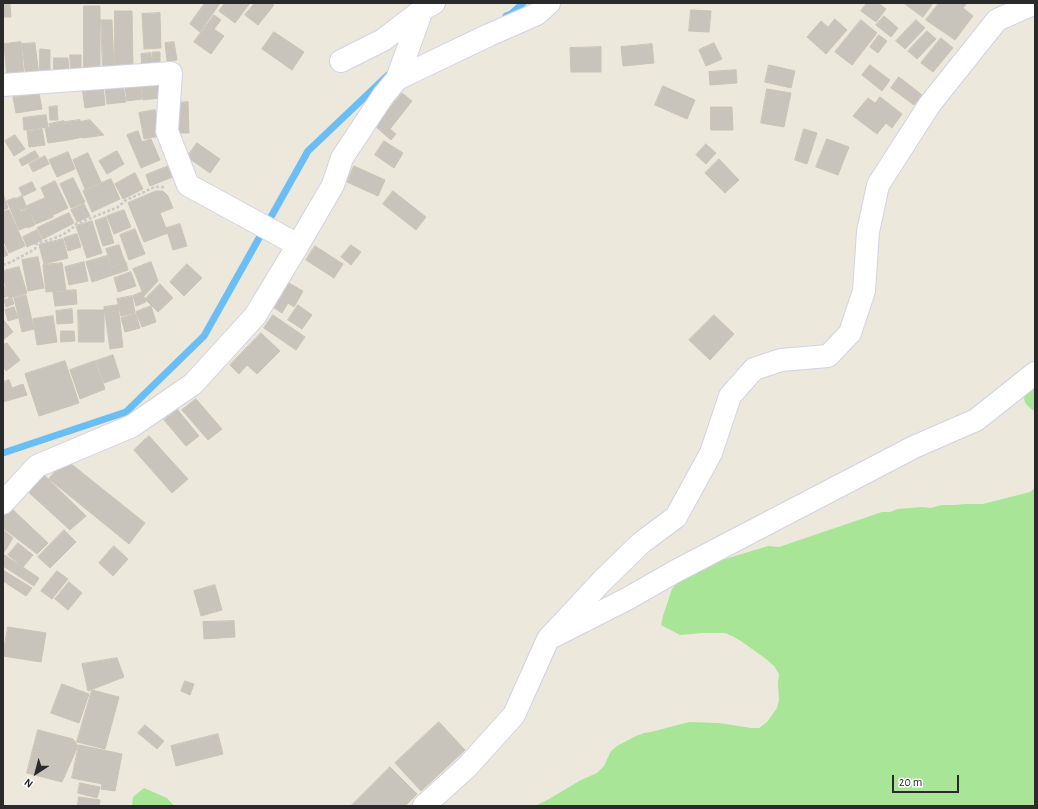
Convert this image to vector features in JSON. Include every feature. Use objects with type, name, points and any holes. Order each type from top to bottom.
[{"type":"street","points":[[397,80],[489,35],[537,14],[549,3]]},
{"type":"street","points":[[424,806],[467,767],[514,715],[548,639],[602,581],[641,543],[676,516],[711,453],[730,396],[754,369],[781,360],[828,356],[850,333],[864,291],[868,232],[878,185],[930,104],[997,20],[1035,3]]},
{"type":"street","points":[[3,503],[37,466],[132,426],[192,384],[255,316],[333,185],[342,158],[383,96],[397,80],[428,7]]},
{"type":"street","points":[[341,61],[383,40],[428,7]]},
{"type":"street","points":[[3,85],[171,73],[167,131],[188,185],[298,245]]},
{"type":"street","points":[[548,639],[627,599],[676,571],[914,447],[976,420],[1035,373]]},
{"type":"path","points":[[3,265],[35,249],[36,244],[60,236],[76,224],[118,207],[126,200],[155,187],[168,188],[188,185]]},
{"type":"green space","points":[[1035,372],[1035,411],[1028,406],[1024,397],[1026,388]]},
{"type":"green space","points":[[1035,488],[1035,806],[535,806],[581,780],[597,773],[604,766],[611,751],[634,737],[644,733],[689,722],[719,723],[759,728],[767,722],[777,708],[779,700],[779,674],[774,666],[766,659],[741,641],[725,633],[680,635],[661,625],[672,589],[682,577],[722,560],[768,546],[779,547],[882,512],[922,507],[931,508],[942,505],[983,504],[1030,492]]},
{"type":"green space","points":[[144,788],[167,798],[174,806],[132,806],[133,797]]},
{"type":"building","points":[[3,3],[10,3],[11,17],[3,17]]},
{"type":"building","points":[[205,3],[220,3],[200,32],[190,24]]},
{"type":"building","points":[[225,3],[250,3],[235,23],[219,11]]},
{"type":"building","points":[[255,3],[271,3],[274,5],[258,25],[245,15]]},
{"type":"building","points":[[867,3],[878,3],[886,9],[876,22],[861,11]]},
{"type":"building","points":[[904,3],[933,3],[923,17]]},
{"type":"building","points":[[939,3],[967,3],[963,8],[973,16],[955,40],[926,20]]},
{"type":"building","points":[[84,6],[100,6],[100,74],[84,74]]},
{"type":"building","points":[[691,10],[711,11],[709,32],[689,31]]},
{"type":"building","points":[[115,11],[132,11],[133,69],[115,69]]},
{"type":"building","points":[[160,13],[161,48],[144,49],[142,14]]},
{"type":"building","points":[[214,15],[221,20],[214,29],[224,36],[211,54],[194,42]]},
{"type":"building","points":[[884,16],[898,28],[891,37],[876,25]]},
{"type":"building","points":[[835,19],[847,30],[826,54],[807,37],[821,21],[828,27]]},
{"type":"building","points":[[101,20],[112,20],[114,69],[103,69]]},
{"type":"building","points":[[861,20],[877,33],[852,65],[835,52]]},
{"type":"building","points":[[916,20],[925,28],[905,49],[896,41]]},
{"type":"building","points":[[927,31],[936,39],[917,59],[908,51]]},
{"type":"building","points":[[274,32],[304,52],[292,70],[262,49]]},
{"type":"building","points":[[879,35],[887,41],[878,53],[870,47]]},
{"type":"building","points":[[941,38],[953,48],[933,72],[921,63]]},
{"type":"building","points":[[21,42],[24,77],[7,78],[4,44]]},
{"type":"building","points":[[174,42],[177,60],[167,61],[165,43]]},
{"type":"building","points":[[35,43],[39,76],[26,78],[22,44]]},
{"type":"building","points":[[714,43],[722,59],[706,66],[699,50]]},
{"type":"building","points":[[652,44],[654,63],[623,66],[621,47]]},
{"type":"building","points":[[601,47],[601,72],[571,72],[570,48]]},
{"type":"building","points":[[40,49],[50,50],[50,76],[40,76]]},
{"type":"building","points":[[153,52],[160,52],[160,64],[153,64]]},
{"type":"building","points":[[151,53],[152,68],[142,69],[141,54]]},
{"type":"building","points":[[70,55],[81,55],[81,73],[71,73]]},
{"type":"building","points":[[54,58],[68,58],[69,77],[54,77]]},
{"type":"building","points":[[769,65],[795,71],[791,88],[765,82]]},
{"type":"building","points":[[870,65],[890,80],[882,91],[862,75]]},
{"type":"building","points":[[736,70],[737,83],[710,85],[709,72]]},
{"type":"building","points":[[899,77],[922,95],[914,105],[891,88]]},
{"type":"building","points":[[157,81],[159,98],[143,100],[141,83]]},
{"type":"building","points":[[140,84],[142,99],[127,101],[125,86]]},
{"type":"building","points":[[103,85],[105,105],[85,108],[82,88]]},
{"type":"building","points":[[123,85],[126,102],[107,104],[105,88]]},
{"type":"building","points":[[663,86],[695,100],[687,119],[655,105]]},
{"type":"building","points":[[767,89],[791,93],[784,127],[761,123]]},
{"type":"building","points":[[39,93],[42,109],[16,113],[13,97]]},
{"type":"building","points":[[402,93],[412,101],[390,129],[396,134],[391,140],[375,126]]},
{"type":"building","points":[[880,97],[902,114],[892,128],[886,123],[877,134],[853,116],[868,98],[875,103]]},
{"type":"building","points":[[188,102],[189,133],[175,133],[175,103]]},
{"type":"building","points":[[57,106],[58,120],[50,120],[49,107]]},
{"type":"building","points":[[711,107],[732,107],[733,130],[711,130]]},
{"type":"building","points":[[155,110],[160,136],[144,139],[139,113]]},
{"type":"building","points":[[46,115],[48,127],[24,130],[23,118]]},
{"type":"building","points":[[80,120],[83,137],[68,140],[65,122]]},
{"type":"building","points":[[90,120],[104,135],[83,138],[80,122]]},
{"type":"building","points":[[64,121],[68,140],[48,143],[45,128],[50,127],[49,124]]},
{"type":"building","points":[[42,129],[45,145],[29,147],[27,131]]},
{"type":"building","points":[[804,129],[817,133],[807,164],[795,160]]},
{"type":"building","points":[[138,131],[142,142],[151,139],[160,160],[141,168],[127,135]]},
{"type":"building","points":[[15,135],[25,149],[14,156],[5,141]]},
{"type":"building","points":[[827,139],[849,147],[838,175],[816,167]]},
{"type":"building","points":[[384,141],[403,153],[394,168],[375,155]]},
{"type":"building","points":[[197,143],[220,159],[210,173],[187,157]]},
{"type":"building","points":[[706,144],[716,153],[706,164],[696,155]]},
{"type":"building","points":[[35,151],[39,157],[22,166],[19,160]]},
{"type":"building","points":[[117,151],[124,164],[107,174],[99,161]]},
{"type":"building","points":[[68,152],[75,169],[57,177],[49,160]]},
{"type":"building","points":[[88,153],[101,182],[85,189],[73,160]]},
{"type":"building","points":[[45,156],[49,164],[33,172],[29,164]]},
{"type":"building","points":[[719,159],[739,180],[725,193],[705,173]]},
{"type":"building","points":[[171,165],[175,176],[150,186],[146,175]]},
{"type":"building","points":[[354,166],[385,180],[378,196],[347,182]]},
{"type":"building","points":[[135,173],[143,189],[123,199],[115,184]]},
{"type":"building","points":[[73,178],[85,202],[71,208],[60,184]]},
{"type":"building","points":[[111,179],[120,199],[92,212],[83,191]]},
{"type":"building","points":[[55,181],[68,208],[53,215],[41,188]]},
{"type":"building","points":[[32,182],[36,190],[23,196],[19,188]]},
{"type":"building","points":[[156,191],[163,191],[168,196],[173,208],[160,213],[168,233],[144,242],[128,203]]},
{"type":"building","points":[[393,191],[426,217],[416,230],[383,204]]},
{"type":"building","points":[[3,193],[8,208],[3,210]]},
{"type":"building","points":[[22,196],[27,208],[21,210],[16,199]]},
{"type":"building","points":[[15,198],[27,227],[19,230],[7,201]]},
{"type":"building","points":[[45,198],[53,217],[36,224],[27,206]]},
{"type":"building","points":[[84,204],[90,216],[77,222],[71,210]]},
{"type":"building","points":[[28,209],[35,225],[28,228],[21,212]]},
{"type":"building","points":[[9,210],[25,246],[9,253],[3,240],[3,212]]},
{"type":"building","points":[[124,210],[131,227],[114,234],[107,216]]},
{"type":"building","points":[[69,213],[74,223],[43,239],[37,228]]},
{"type":"building","points":[[106,217],[114,243],[103,246],[95,221]]},
{"type":"building","points":[[92,221],[102,253],[87,258],[76,226]]},
{"type":"building","points":[[180,224],[187,246],[173,250],[166,228]]},
{"type":"building","points":[[135,229],[145,254],[129,260],[120,235]]},
{"type":"building","points":[[37,230],[42,240],[27,247],[23,237]]},
{"type":"building","points":[[77,234],[81,247],[68,251],[64,238]]},
{"type":"building","points":[[63,239],[68,258],[44,264],[39,245]]},
{"type":"building","points":[[3,244],[8,255],[3,257]]},
{"type":"building","points":[[119,245],[125,262],[111,266],[106,249]]},
{"type":"building","points":[[351,245],[361,252],[351,265],[341,257]]},
{"type":"building","points":[[315,246],[343,264],[334,278],[306,260]]},
{"type":"building","points":[[107,256],[113,275],[92,282],[86,262]]},
{"type":"building","points":[[38,257],[44,288],[28,291],[22,260]]},
{"type":"building","points":[[84,262],[88,281],[69,285],[65,267]]},
{"type":"building","points":[[126,262],[128,270],[113,275],[111,267]]},
{"type":"building","points":[[151,262],[158,281],[144,296],[133,269]]},
{"type":"building","points":[[62,263],[66,290],[46,292],[43,265]]},
{"type":"building","points":[[187,264],[202,278],[184,296],[170,282]]},
{"type":"building","points":[[19,267],[27,293],[9,298],[3,277],[3,271]]},
{"type":"building","points":[[131,272],[136,286],[118,292],[114,278]]},
{"type":"building","points":[[287,282],[303,291],[294,307],[288,303],[282,313],[273,307]]},
{"type":"building","points":[[3,283],[8,296],[3,298]]},
{"type":"building","points":[[160,284],[173,298],[158,312],[145,299]]},
{"type":"building","points":[[76,290],[77,304],[55,306],[53,292]]},
{"type":"building","points":[[142,292],[146,302],[136,306],[133,296]]},
{"type":"building","points":[[26,295],[34,329],[22,332],[14,298]]},
{"type":"building","points":[[132,296],[135,313],[121,316],[117,299]]},
{"type":"building","points":[[12,298],[14,304],[6,307],[4,300]]},
{"type":"building","points":[[118,305],[123,347],[110,349],[104,307]]},
{"type":"building","points":[[298,305],[312,315],[302,329],[288,320]]},
{"type":"building","points":[[151,306],[156,322],[142,327],[136,312]]},
{"type":"building","points":[[14,307],[18,318],[8,321],[5,310]]},
{"type":"building","points":[[72,309],[73,323],[57,324],[56,311]]},
{"type":"building","points":[[78,310],[104,310],[104,342],[79,342]]},
{"type":"building","points":[[136,314],[140,328],[125,332],[121,318]]},
{"type":"building","points":[[273,315],[305,337],[296,350],[264,328]]},
{"type":"building","points":[[714,315],[734,334],[710,360],[689,340]]},
{"type":"building","points":[[53,316],[57,342],[37,345],[33,319]]},
{"type":"building","points":[[3,319],[13,332],[3,340]]},
{"type":"building","points":[[61,331],[74,331],[75,341],[61,342]]},
{"type":"building","points":[[261,333],[280,351],[257,374],[247,365],[239,374],[230,365]]},
{"type":"building","points":[[7,343],[20,360],[6,371],[3,366],[3,345]]},
{"type":"building","points":[[113,355],[120,377],[104,383],[96,361]]},
{"type":"building","points":[[65,361],[79,403],[39,416],[25,374]]},
{"type":"building","points":[[95,361],[105,389],[80,399],[70,370]]},
{"type":"building","points":[[9,380],[12,388],[23,384],[27,395],[3,402],[3,382]]},
{"type":"building","points":[[196,399],[222,429],[208,440],[182,410]]},
{"type":"building","points":[[177,409],[199,436],[186,446],[164,420]]},
{"type":"building","points":[[149,436],[188,479],[172,493],[134,450]]},
{"type":"building","points":[[65,459],[145,523],[129,544],[49,479]]},
{"type":"building","points":[[41,472],[86,516],[70,530],[25,489]]},
{"type":"building","points":[[10,507],[48,543],[37,554],[3,528],[3,515]]},
{"type":"building","points":[[3,530],[13,538],[3,554]]},
{"type":"building","points":[[64,530],[76,542],[50,568],[38,557]]},
{"type":"building","points":[[18,543],[33,555],[23,567],[8,555]]},
{"type":"building","points":[[114,546],[128,559],[113,576],[99,563]]},
{"type":"building","points":[[3,554],[39,578],[34,586],[3,566]]},
{"type":"building","points":[[3,570],[32,588],[26,596],[3,581]]},
{"type":"building","points":[[57,571],[68,579],[52,599],[41,591]]},
{"type":"building","points":[[69,582],[82,593],[68,610],[55,599]]},
{"type":"building","points":[[215,585],[222,610],[201,616],[194,591]]},
{"type":"building","points":[[234,621],[235,637],[204,639],[203,622]]},
{"type":"building","points":[[8,627],[46,633],[41,662],[3,656]]},
{"type":"building","points":[[117,658],[124,677],[88,691],[82,664]]},
{"type":"building","points":[[185,681],[194,684],[190,695],[181,691]]},
{"type":"building","points":[[62,684],[89,694],[79,723],[51,713]]},
{"type":"building","points":[[92,690],[119,697],[105,749],[77,742]]},
{"type":"building","points":[[439,722],[465,750],[421,791],[395,763]]},
{"type":"building","points":[[145,725],[164,741],[157,749],[138,733]]},
{"type":"building","points":[[38,730],[73,739],[78,746],[62,782],[27,773]]},
{"type":"building","points":[[218,734],[223,754],[176,766],[171,746]]},
{"type":"building","points":[[79,745],[122,754],[115,791],[101,789],[102,784],[72,778]]},
{"type":"building","points":[[390,767],[417,794],[405,806],[351,806]]},
{"type":"building","points":[[80,783],[100,787],[97,798],[78,793]]},
{"type":"building","points":[[79,797],[100,800],[99,806],[78,805]]},
{"type":"waterway","points":[[506,16],[511,14],[523,3]]},
{"type":"waterway","points":[[3,453],[126,412],[204,336],[308,151],[388,75]]}]
